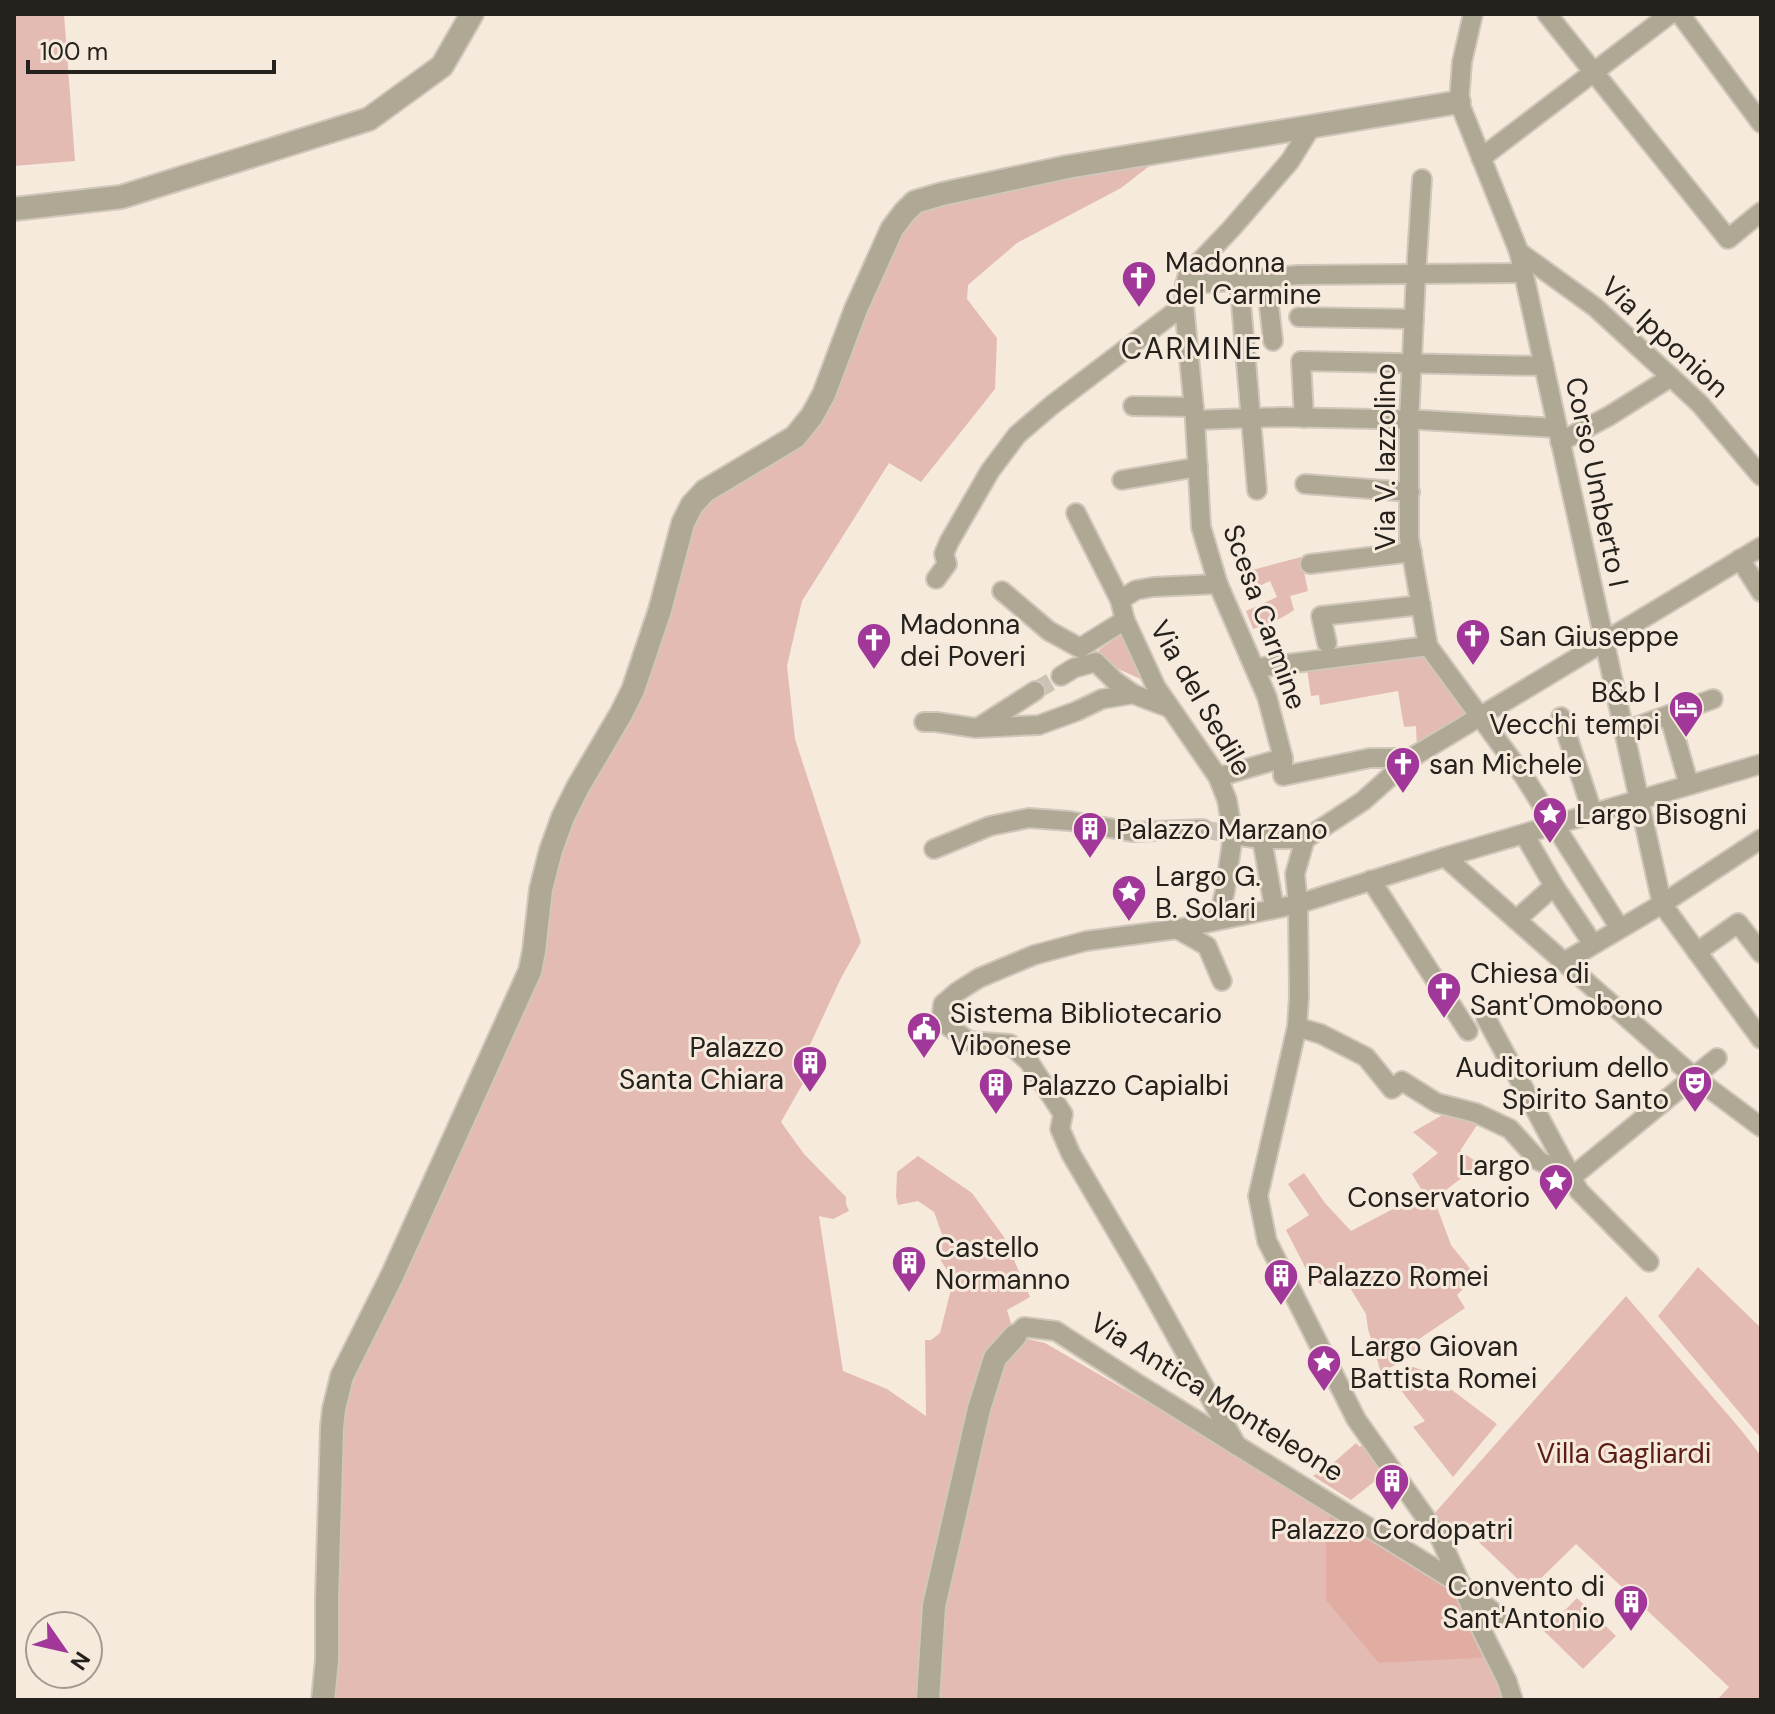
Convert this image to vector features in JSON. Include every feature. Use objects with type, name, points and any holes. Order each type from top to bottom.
[{"type":"street","points":[[14,209],[121,197],[369,119],[442,66],[472,14]]},
{"type":"street","points":[[323,1700],[327,1660],[332,1427],[342,1376],[392,1276],[530,971],[541,889],[551,850],[578,787],[633,690],[660,610],[683,523],[692,505],[705,491],[795,437],[803,429],[824,394],[856,309],[892,229],[915,202],[1067,167],[1459,102],[1462,62],[1473,14]]},
{"type":"street","points":[[1547,14],[1728,239],[1761,212]]},
{"type":"street","points":[[1481,158],[1670,14]]},
{"type":"street","points":[[1680,14],[1761,123]]},
{"type":"street","name":"Corso Umberto I","points":[[1459,102],[1519,252],[1662,904],[1758,1029]]},
{"type":"street","points":[[1311,127],[1290,161],[1188,274],[1185,285],[1298,275],[1523,273]]},
{"type":"street","name":"Via V. Iazzolino","points":[[1422,179],[1409,420],[1409,538],[1428,646],[1523,775],[1619,927]]},
{"type":"street","name":"Via Ipponion","points":[[1519,252],[1595,307],[1671,377],[1700,404],[1761,476]]},
{"type":"street","points":[[1266,279],[1273,341]]},
{"type":"street","name":"Scesa Carmine","points":[[1185,285],[1201,527],[1218,584],[1267,697],[1283,767]]},
{"type":"street","points":[[1240,291],[1257,490]]},
{"type":"street","points":[[936,579],[947,564],[944,554],[990,471],[1017,435],[1184,305]]},
{"type":"street","points":[[1299,317],[1414,319]]},
{"type":"street","points":[[1304,418],[1301,361],[1544,366]]},
{"type":"street","points":[[1133,406],[1251,418],[1409,420],[1559,435],[1609,416],[1671,377]]},
{"type":"street","points":[[1122,480],[1198,467]]},
{"type":"street","points":[[1305,484],[1410,492]]},
{"type":"street","name":"Via del Sedile","points":[[1076,513],[1120,600],[1125,620],[1156,687],[1218,777],[1227,800],[1233,835],[1218,919]]},
{"type":"street","points":[[1233,835],[1305,839],[1363,801],[1411,758],[1761,547]]},
{"type":"street","points":[[1310,564],[1412,552]]},
{"type":"street","points":[[1740,559],[1761,592]]},
{"type":"street","points":[[1120,600],[1136,590],[1153,587],[1218,584]]},
{"type":"street","points":[[1002,591],[1049,631],[1080,648],[1125,620]]},
{"type":"street","points":[[1327,643],[1321,616],[1421,605]]},
{"type":"street","points":[[1255,668],[1428,646]]},
{"type":"street","points":[[1061,676],[1074,668],[1096,662],[1133,694],[1170,708]]},
{"type":"street","points":[[976,728],[1035,691]]},
{"type":"street","points":[[924,722],[976,728],[1039,725],[1102,699],[1133,694]]},
{"type":"street","points":[[1624,731],[1713,699]]},
{"type":"street","points":[[1669,715],[1689,785]]},
{"type":"street","points":[[1561,717],[1593,814]]},
{"type":"street","points":[[1218,777],[1370,758],[1411,758]]},
{"type":"street","points":[[1237,1446],[1071,1154],[1060,1129],[1063,1114],[1029,1062],[1010,1044],[969,1041],[941,1021],[943,1004],[979,978],[1034,955],[1086,941],[1177,929],[1298,904],[1445,857],[1761,764]]},
{"type":"street","points":[[934,849],[990,826],[1029,818],[1070,821],[1132,832],[1203,829]]},
{"type":"street","points":[[1524,834],[1593,944]]},
{"type":"street","points":[[1262,839],[1274,907]]},
{"type":"street","points":[[1305,839],[1295,874],[1298,904],[1297,1027],[1258,1196],[1267,1241],[1356,1419],[1440,1538],[1513,1700]]},
{"type":"street","points":[[1564,962],[1662,904],[1761,839]]},
{"type":"street","points":[[1445,857],[1694,1077],[1761,1127]]},
{"type":"street","points":[[1371,880],[1468,1031]]},
{"type":"street","points":[[1516,920],[1554,886]]},
{"type":"street","points":[[1697,952],[1738,923],[1761,953]]},
{"type":"street","points":[[1177,929],[1207,946],[1222,981]]},
{"type":"street","points":[[1486,1018],[1579,1191],[1649,1262]]},
{"type":"street","points":[[1297,1027],[1321,1034],[1366,1057],[1397,1085],[1437,1103],[1476,1113],[1510,1129],[1539,1161],[1573,1176]]},
{"type":"street","points":[[1573,1176],[1717,1058]]},
{"type":"street","name":"Via Antica Monteleone","points":[[928,1700],[934,1606],[979,1409],[995,1358],[1024,1327],[1056,1331],[1463,1586]]},
{"type":"street","points":[[1463,1586],[1498,1616]]},
{"type":"green space","points":[[14,14],[64,14],[75,161],[14,166]]},
{"type":"green space","points":[[1170,150],[1121,188],[1017,243],[968,285],[967,299],[997,338],[995,389],[921,482],[889,463],[802,601],[787,666],[795,739],[861,942],[809,1047],[811,1069],[781,1122],[804,1154],[846,1197],[849,1211],[833,1219],[819,1216],[843,1371],[887,1389],[926,1416],[925,1340],[931,1340],[940,1333],[951,1280],[941,1261],[943,1237],[934,1212],[918,1201],[898,1205],[897,1172],[918,1156],[972,1193],[1004,1237],[1030,1297],[1007,1310],[1015,1336],[1045,1343],[1463,1586],[1513,1700],[333,1700],[334,1409],[511,1009],[541,889],[621,714],[692,505],[795,437],[904,213]]},
{"type":"green space","points":[[1301,557],[1308,591],[1290,596],[1294,610],[1253,629],[1246,611],[1277,597],[1270,581],[1249,591],[1242,581],[1245,572]]},
{"type":"green space","points":[[1125,632],[1147,682],[1094,658],[1100,649]]},
{"type":"green space","points":[[1427,655],[1472,714],[1417,749],[1416,726],[1404,727],[1398,691],[1320,705],[1319,695],[1311,696],[1307,669]]},
{"type":"green space","points":[[1446,1113],[1479,1122],[1460,1151],[1480,1164],[1434,1199],[1451,1245],[1476,1276],[1457,1295],[1465,1308],[1416,1341],[1416,1353],[1381,1373],[1366,1314],[1341,1273],[1321,1285],[1306,1269],[1286,1230],[1309,1215],[1288,1184],[1304,1173],[1325,1203],[1351,1231],[1410,1200],[1421,1189],[1412,1174],[1438,1153],[1413,1132]]},
{"type":"green space","points":[[1698,1267],[1761,1328],[1761,1438],[1658,1316]]},
{"type":"green space","name":"Villa Gagliardi","points":[[1626,1296],[1761,1456],[1761,1700],[1717,1700],[1729,1687],[1576,1544],[1529,1590],[1462,1526],[1450,1536],[1433,1515]]},
{"type":"green space","points":[[1409,1368],[1428,1372],[1497,1424],[1453,1477],[1413,1427],[1425,1421],[1399,1388],[1417,1378]]},
{"type":"green space","points":[[1356,1443],[1360,1447],[1365,1443],[1385,1473],[1351,1500],[1313,1476]]},
{"type":"green space","points":[[1577,1598],[1616,1636],[1583,1669],[1544,1631]]},
{"type":"shaded area","points":[[1332,1505],[1463,1586],[1495,1657],[1379,1663],[1326,1600],[1326,1536]]},
{"type":"tunnel","points":[[1035,691],[1061,676]]},
{"type":"tunnel","points":[[1203,829],[1233,835]]},
{"type":"place","name":"Madonna del Carmine","points":[[1139,309]]},
{"type":"place","name":"San Giuseppe","points":[[1473,667]]},
{"type":"place","name":"Madonna dei Poveri","points":[[874,671]]},
{"type":"place","name":"B&b I Vecchi tempi","points":[[1686,739]]},
{"type":"place","name":"san Michele","points":[[1403,795]]},
{"type":"place","name":"Largo Bisogni","points":[[1550,845]]},
{"type":"place","name":"Palazzo Marzano","points":[[1090,860]]},
{"type":"place","name":"Largo G. B. Solari","points":[[1129,923]]},
{"type":"place","name":"Chiesa di Sant'Omobono","points":[[1444,1020]]},
{"type":"place","name":"Sistema Bibliotecario Vibonese","points":[[924,1060]]},
{"type":"place","name":"Palazzo Santa Chiara","points":[[810,1094]]},
{"type":"place","name":"Auditorium dello Spirito Santo","points":[[1695,1114]]},
{"type":"place","name":"Palazzo Capialbi","points":[[996,1116]]},
{"type":"place","name":"Largo Conservatorio","points":[[1556,1212]]},
{"type":"place","name":"Castello Normanno","points":[[909,1294]]},
{"type":"place","name":"Palazzo Romei","points":[[1281,1307]]},
{"type":"place","name":"Largo Giovan Battista Romei","points":[[1324,1393]]},
{"type":"place","name":"Palazzo Cordopatri","points":[[1392,1512]]},
{"type":"place","name":"Convento di Sant'Antonio","points":[[1631,1633]]},
{"type":"district","name":"CARMINE","points":[[1192,348]]}]
